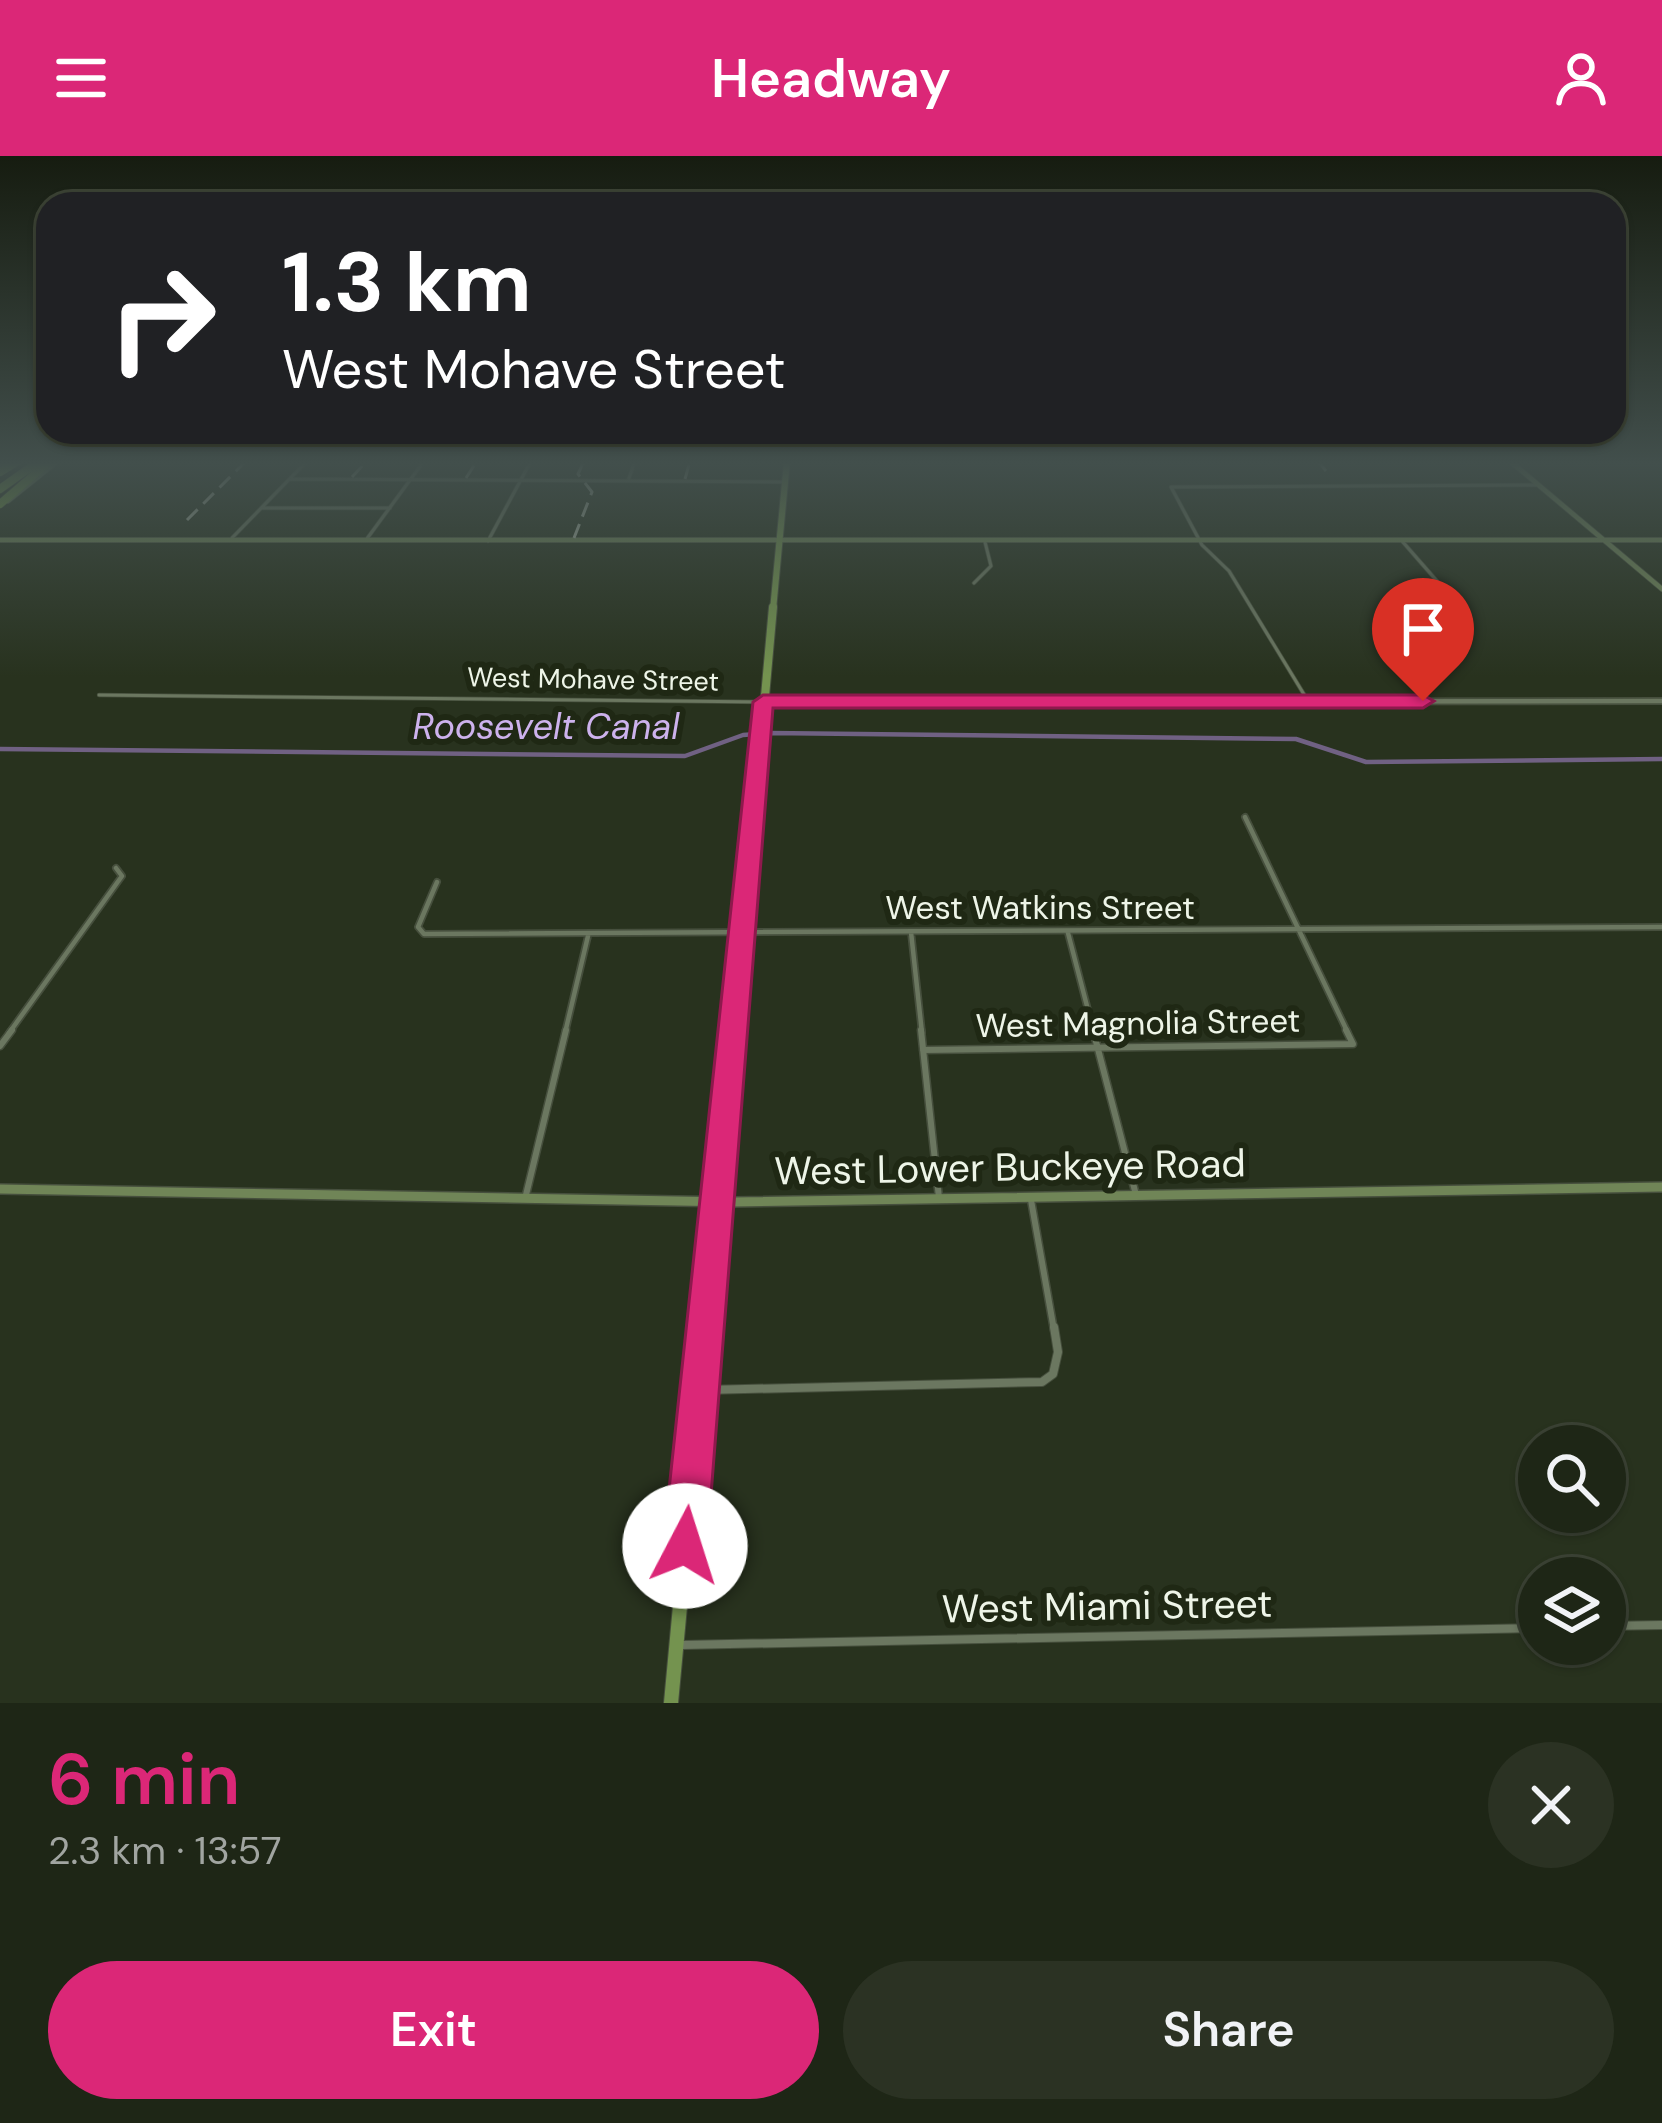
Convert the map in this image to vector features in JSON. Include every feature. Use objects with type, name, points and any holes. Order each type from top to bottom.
[{"type":"main road","points":[[671,1703],[779,533]]},
{"type":"main road","points":[[1596,533],[1662,589]]},
{"type":"main road","points":[[0,538],[778,543],[1662,540]]},
{"type":"main road","name":"West Lower Buckeye Road","points":[[0,1189],[715,1202],[1662,1187]]},
{"type":"street","points":[[231,539],[237,533]]},
{"type":"street","points":[[366,540],[371,533]]},
{"type":"street","points":[[488,541],[492,533]]},
{"type":"street","points":[[1195,533],[1229,571],[1308,701]]},
{"type":"street","points":[[1402,541],[1457,604]]},
{"type":"street","points":[[974,583],[991,566],[985,542]]},
{"type":"street","name":"West Mohave Street","points":[[99,695],[763,702],[1662,701]]},
{"type":"street","points":[[1245,817],[1299,928]]},
{"type":"street","points":[[0,1046],[122,876],[116,868]]},
{"type":"street","name":"West Watkins Street","points":[[437,882],[418,932],[1662,927]]},
{"type":"street","name":"West Magnolia Street","points":[[923,1050],[1353,1044],[1299,928]]},
{"type":"street","points":[[1067,931],[1136,1195]]},
{"type":"street","points":[[911,932],[939,1198]]},
{"type":"street","points":[[525,1199],[588,934]]},
{"type":"street","points":[[699,1390],[1024,1384],[1053,1374],[1058,1352],[1030,1197]]},
{"type":"street","points":[[1626,1626],[1662,1625]]},
{"type":"street","name":"West Miami Street","points":[[676,1645],[1518,1628]]},
{"type":"waterway","name":"Roosevelt Canal","points":[[0,749],[685,756],[743,735],[769,733],[1296,739],[1366,762],[1662,759]]},
{"type":"railway","points":[[574,538],[576,533]]},
{"type":"route","points":[[685,1546],[763,702],[1423,701]]}]
